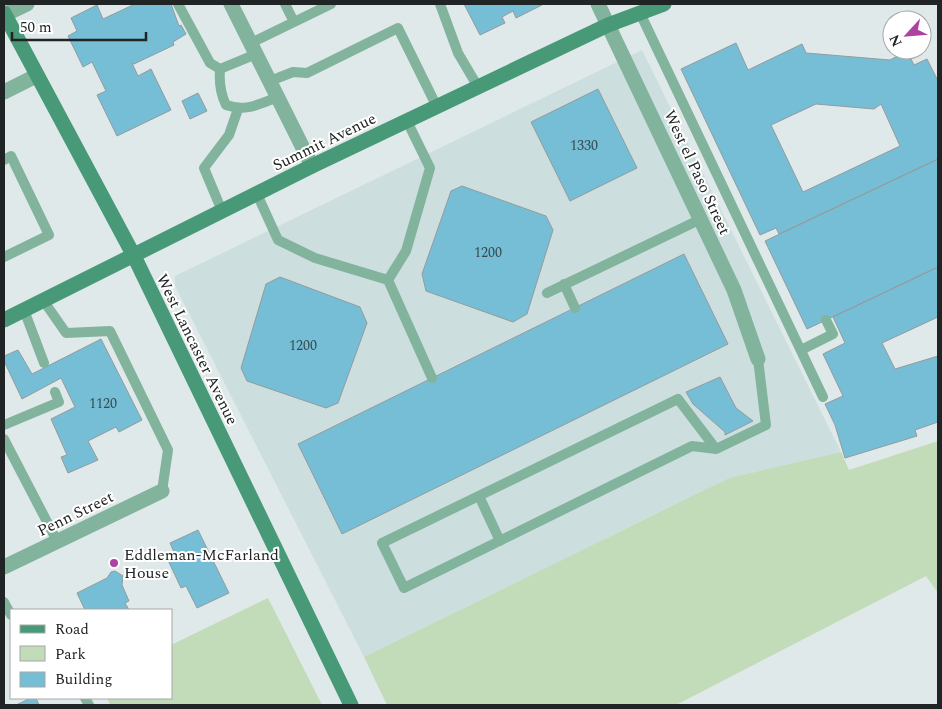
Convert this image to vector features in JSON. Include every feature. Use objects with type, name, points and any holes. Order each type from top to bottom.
[{"type":"main road","name":"Summit Avenue","points":[[4,320],[312,166],[608,25],[659,5]]},
{"type":"main road","name":"West Lancaster Avenue","points":[[4,14],[134,256],[351,705]]},
{"type":"street","points":[[4,14],[27,4]]},
{"type":"street","points":[[231,4],[312,166]]},
{"type":"street","name":"West el Paso Street","points":[[598,4],[734,290],[758,360]]},
{"type":"street","points":[[4,92],[36,76]]},
{"type":"street","name":"Penn Street","points":[[5,563],[57,541],[162,491]]},
{"type":"lane","points":[[178,4],[210,63],[220,69]]},
{"type":"lane","points":[[285,4],[294,22]]},
{"type":"lane","points":[[220,69],[294,22],[331,4]]},
{"type":"lane","points":[[440,4],[458,53],[478,87]]},
{"type":"lane","points":[[640,13],[822,396]]},
{"type":"lane","points":[[270,81],[293,72],[307,73],[398,28],[437,107]]},
{"type":"lane","points":[[220,69],[219,81],[222,97],[226,105],[238,109],[248,109],[278,97]]},
{"type":"lane","points":[[222,211],[204,168],[229,135],[238,109]]},
{"type":"lane","points":[[388,280],[406,251],[430,168],[407,121]]},
{"type":"lane","points":[[4,160],[11,156],[49,235],[4,257]]},
{"type":"lane","points":[[257,194],[278,240],[314,258],[388,280],[432,378]]},
{"type":"lane","points":[[547,292],[701,219]]},
{"type":"lane","points":[[564,284],[575,308]]},
{"type":"lane","points":[[43,300],[66,334],[110,330],[168,450],[162,491]]},
{"type":"lane","points":[[24,310],[44,363]]},
{"type":"lane","points":[[801,350],[833,334],[826,320]]},
{"type":"lane","points":[[716,449],[678,399],[382,543],[404,588],[692,446],[716,449],[766,424],[758,360]]},
{"type":"lane","points":[[4,425],[59,402],[56,392]]},
{"type":"lane","points":[[4,439],[57,541]]},
{"type":"lane","points":[[479,496],[500,541]]},
{"type":"lane","points":[[4,602],[10,613]]},
{"type":"shaded area","points":[[642,50],[841,452],[729,478],[364,657],[175,286],[175,276]]},
{"type":"green space","points":[[938,441],[938,593],[926,576],[676,705],[387,705],[364,657],[729,478],[841,452],[849,470]]},
{"type":"green space","points":[[268,598],[322,705],[110,705],[107,699],[172,699],[172,645]]},
{"type":"building","points":[[135,4],[171,4],[179,26],[181,25],[186,34],[173,42],[174,45],[134,64],[132,63],[138,76],[151,69],[171,110],[117,136],[97,95],[106,91],[92,62],[83,67],[68,36],[77,31],[71,18],[97,5],[103,19]]},
{"type":"building","points":[[464,4],[542,5],[516,18],[513,11],[502,17],[505,23],[480,35]]},
{"type":"building","points":[[736,43],[748,70],[802,44],[806,53],[882,60],[912,60],[914,65],[928,60],[938,81],[938,159],[779,234],[776,228],[760,235],[681,69]],"holes":[[[816,104],[874,109],[881,104],[900,146],[803,192],[771,125]]]},
{"type":"building","points":[[598,89],[637,168],[570,201],[531,122]]},
{"type":"building","points":[[198,93],[207,111],[190,119],[182,101]]},
{"type":"building","points":[[938,159],[938,267],[807,329],[765,241]]},
{"type":"building","points":[[462,186],[546,216],[553,230],[527,314],[513,322],[426,291],[422,274],[451,191]]},
{"type":"building","points":[[684,254],[728,344],[342,534],[298,444]]},
{"type":"building","points":[[938,267],[938,317],[882,343],[895,369],[938,356],[938,422],[915,430],[917,436],[845,458],[835,425],[825,404],[843,396],[823,354],[845,343],[833,317]]},
{"type":"building","points":[[280,277],[360,307],[367,323],[338,403],[326,408],[247,381],[241,368],[266,284]]},
{"type":"building","points":[[101,339],[142,420],[119,432],[116,427],[88,441],[98,460],[68,473],[61,457],[67,455],[51,419],[75,407],[61,378],[22,399],[4,361],[4,356],[18,350],[32,374]]},
{"type":"building","points":[[720,377],[736,408],[753,421],[725,435],[725,432],[693,404],[686,392]]},
{"type":"building","points":[[198,530],[229,593],[197,608],[186,586],[181,588],[166,556],[174,552],[170,543]]},
{"type":"building","points":[[115,571],[123,576],[122,585],[129,601],[125,603],[128,609],[85,609],[77,593],[107,578],[111,572]]},
{"type":"building","points":[[29,699],[36,699],[39,705],[16,705]]},
{"type":"place","name":"Eddleman-McFarland House","points":[[114,563]]}]
